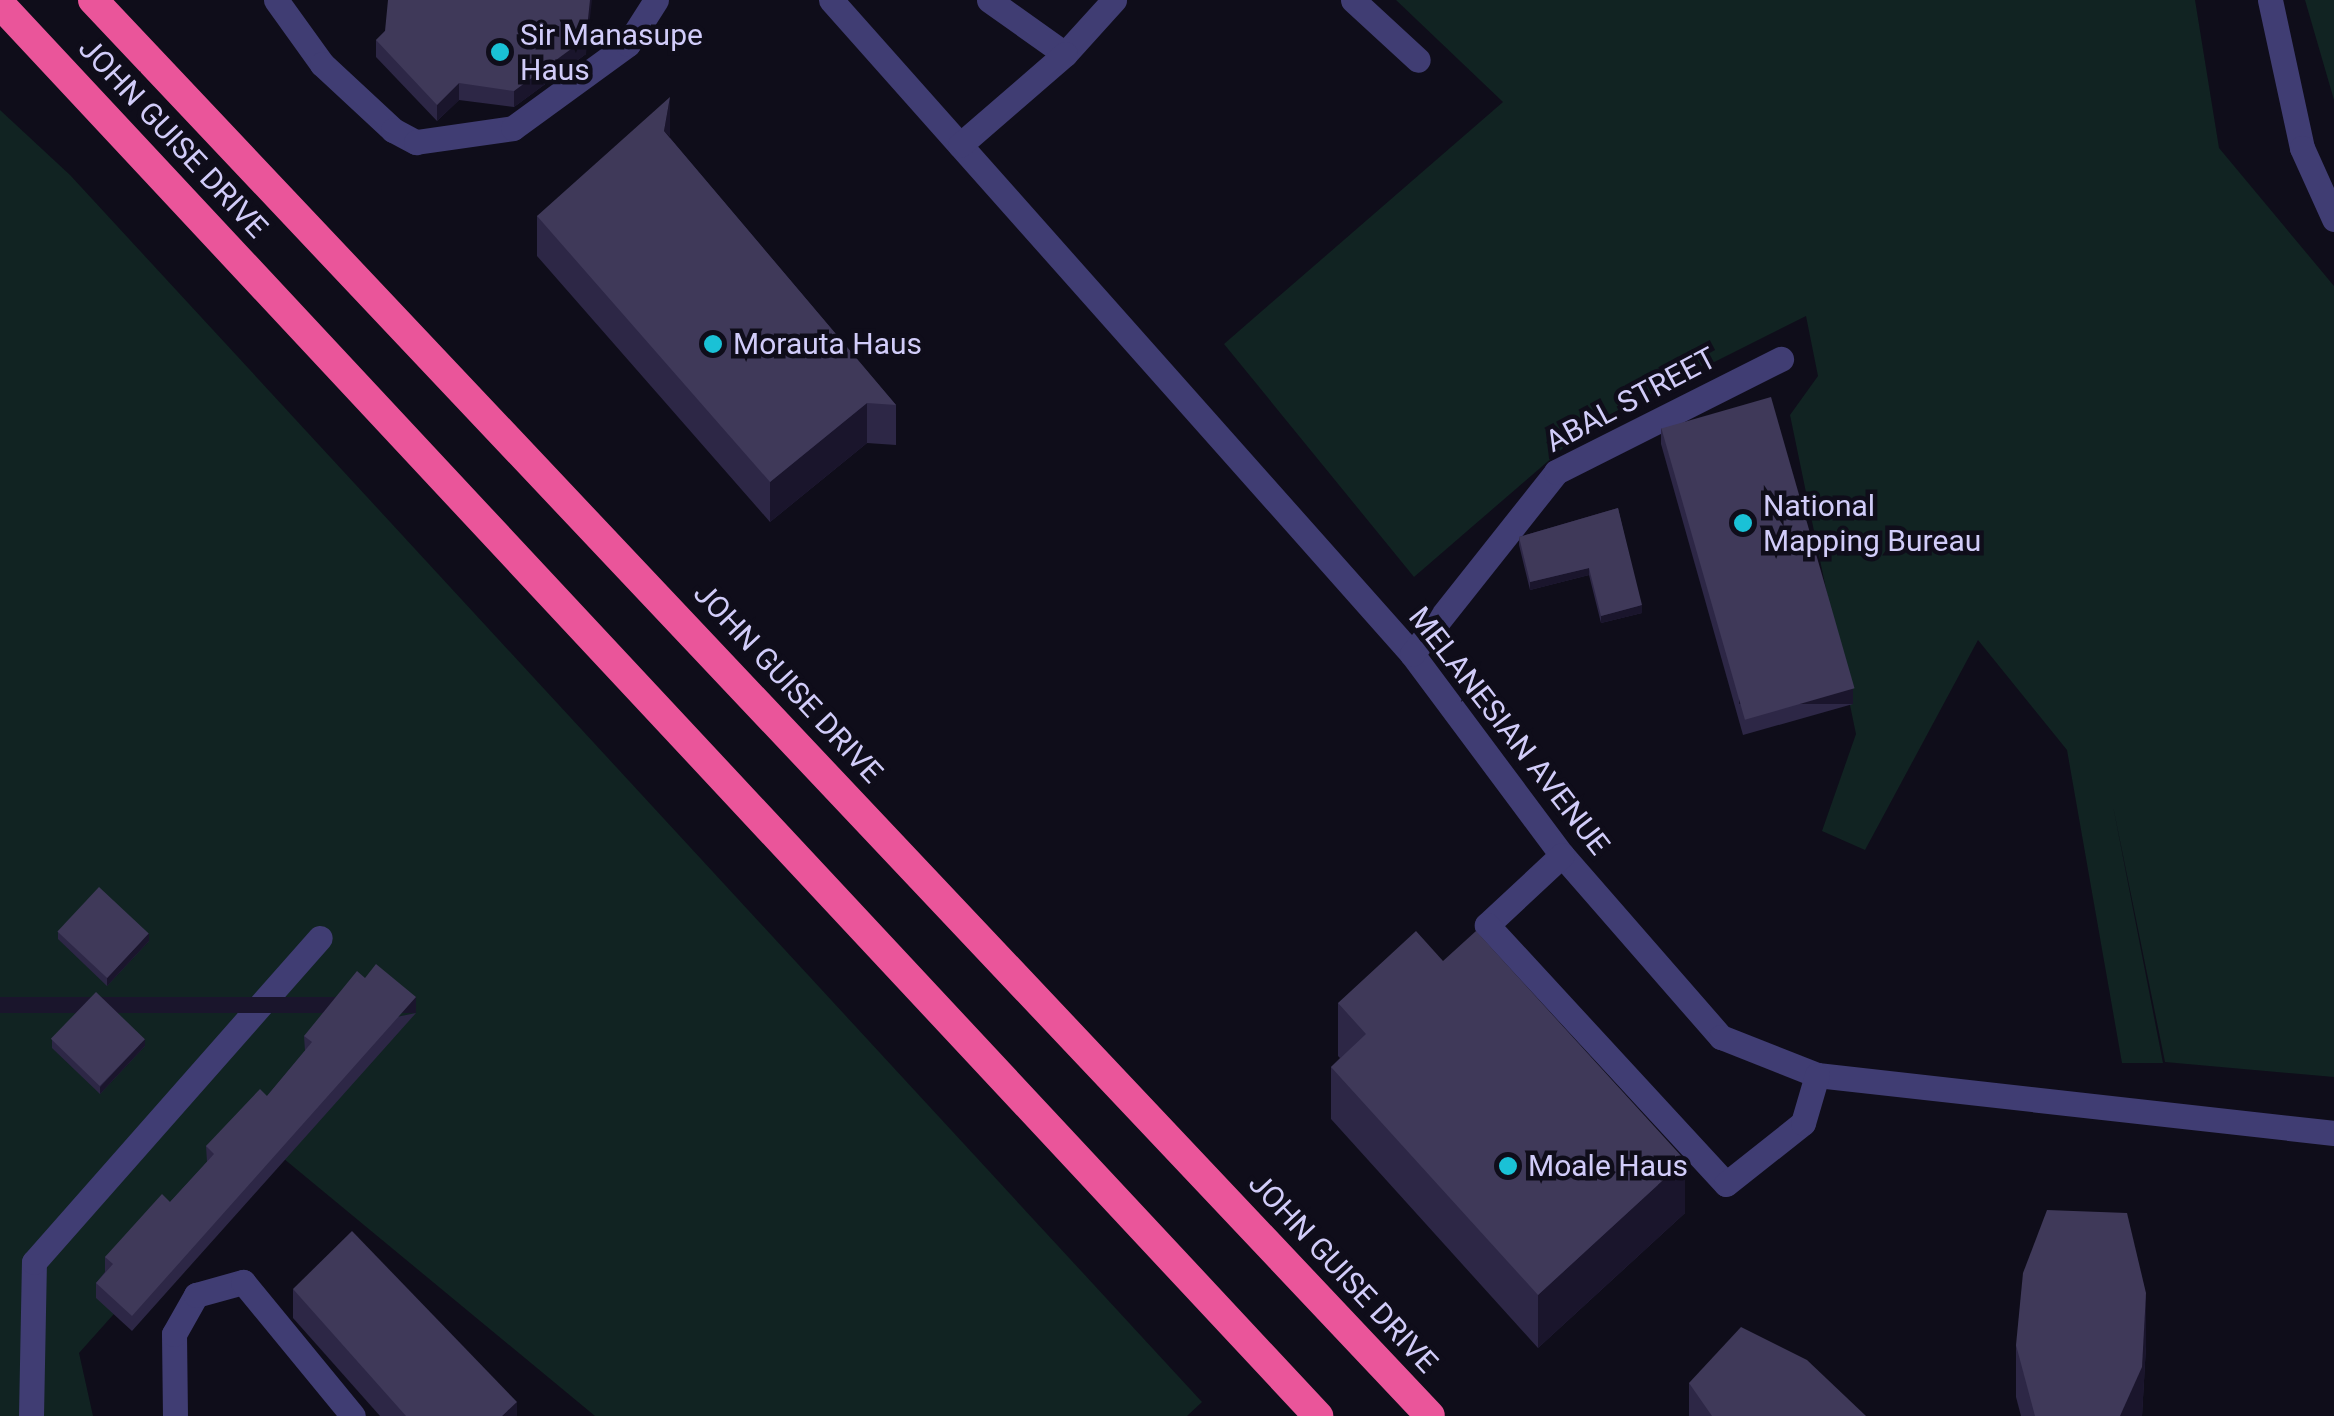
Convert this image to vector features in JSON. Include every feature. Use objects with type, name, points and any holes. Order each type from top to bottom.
[{"type":"highway","name":"JOHN GUISE DRIVE","points":[[93,0],[1430,1416]]},
{"type":"highway","name":"JOHN GUISE DRIVE","points":[[0,4],[1318,1416]]},
{"type":"street","points":[[276,0],[322,64],[393,130],[416,142],[513,128],[628,44],[656,0]]},
{"type":"street","name":"MELANESIAN AVENUE","points":[[831,0],[1412,654],[1562,855],[1722,1037],[1817,1075],[2334,1133]]},
{"type":"street","points":[[989,0],[1065,54]]},
{"type":"street","points":[[960,146],[1065,54],[1114,0]]},
{"type":"street","points":[[1353,0],[1418,60]]},
{"type":"street","points":[[2270,0],[2302,148],[2334,219]]},
{"type":"street","name":"ABAL STREET","points":[[1412,654],[1556,472],[1781,359]]},
{"type":"street","points":[[1562,855],[1487,925],[1726,1184],[1803,1123],[1817,1075]]},
{"type":"street","points":[[31,1416],[34,1262],[320,938]]},
{"type":"street","points":[[174,1416],[174,1334],[196,1295],[243,1282],[353,1416]]},
{"type":"shaded area","points":[[1396,0],[2195,0],[2219,148],[2334,286],[2334,1077],[2165,1062],[2113,806],[2163,1063],[2122,1063],[2067,750],[1978,640],[1865,850],[1822,831],[1856,734],[1790,415],[1818,376],[1806,316],[1591,424],[1414,577],[1224,344],[1503,102]]},
{"type":"shaded area","points":[[2305,0],[2334,0],[2334,100]]},
{"type":"shaded area","points":[[0,110],[70,175],[1202,1402],[1187,1416],[595,1416],[266,1144],[79,1353],[93,1416],[0,1416]]},
{"type":"building","name":"Sir Manasupe Haus","points":[[388,0],[590,0],[586,38],[514,91],[459,83],[437,105],[376,40],[385,31]]},
{"type":"building","name":"Morauta Haus","points":[[670,97],[664,131],[896,405],[867,403],[770,482],[537,216]]},
{"type":"building","name":"National Mapping Bureau","points":[[1771,397],[1855,688],[1745,720],[1661,428]]},
{"type":"building","points":[[1618,508],[1642,605],[1601,616],[1589,568],[1530,582],[1519,537]]},
{"type":"building","points":[[99,887],[149,933],[107,978],[57,932]]},
{"type":"building","name":"Moale Haus","points":[[1416,931],[1443,961],[1476,931],[1685,1160],[1538,1295],[1331,1067],[1366,1034],[1338,1003]]},
{"type":"building","points":[[376,964],[416,997],[132,1316],[96,1283],[113,1264],[105,1257],[162,1194],[170,1202],[214,1154],[206,1146],[260,1089],[267,1096],[312,1042],[304,1036],[357,971],[365,978]]},
{"type":"building","points":[[96,992],[145,1039],[100,1086],[51,1039]]},
{"type":"building","points":[[2047,1210],[2127,1213],[2146,1293],[2142,1367],[2120,1416],[2035,1416],[2016,1345],[2023,1273]]},
{"type":"building","points":[[352,1231],[517,1402],[502,1416],[406,1416],[293,1289]]},
{"type":"building","points":[[1741,1327],[1807,1360],[1866,1416],[1712,1416],[1689,1383]]},
{"type":"place","name":"Sir Manasupe Haus","points":[[500,52]]},
{"type":"place","name":"Morauta Haus","points":[[713,344]]},
{"type":"place","name":"National Mapping Bureau","points":[[1743,523]]},
{"type":"place","name":"Moale Haus","points":[[1508,1166]]}]
